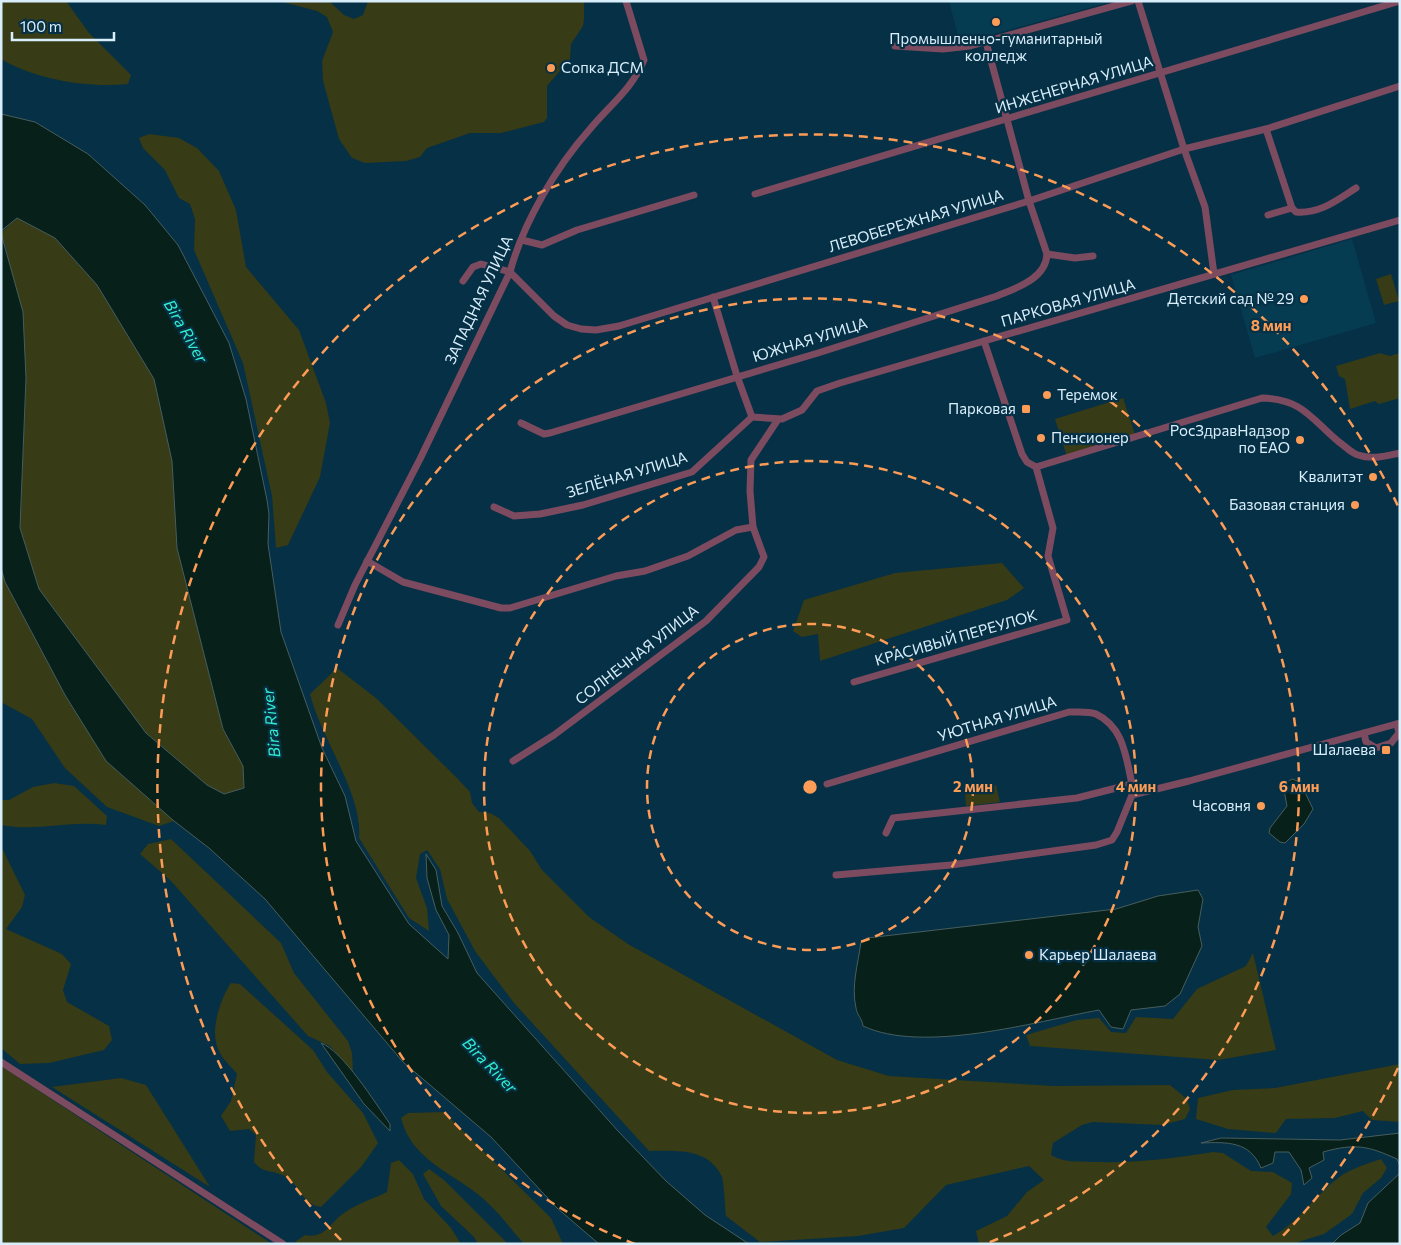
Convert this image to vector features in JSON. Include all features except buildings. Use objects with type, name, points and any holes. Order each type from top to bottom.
[{"type":"street","name":"ЗАПАДНАЯ УЛИЦА","points":[[338,625],[367,561],[420,460],[510,272],[522,240],[547,189],[589,130],[637,78],[644,60],[641,44],[626,1]]},
{"type":"street","points":[[895,46],[943,49],[986,42],[1132,1]]},
{"type":"street","points":[[1138,1],[1184,149],[1205,207],[1214,274]]},
{"type":"street","name":"ИНЖЕНЕРНАЯ УЛИЦА","points":[[755,194],[1400,1]]},
{"type":"street","points":[[986,42],[1029,201],[1047,254],[1075,258],[1093,256]]},
{"type":"street","name":"ЛЕВОБЕРЕЖНАЯ УЛИЦА","points":[[463,281],[473,267],[481,264],[510,272],[554,316],[567,325],[581,330],[596,330],[618,326],[1029,201],[1184,149],[1266,129],[1400,86]]},
{"type":"street","points":[[1266,129],[1292,208],[1296,212],[1310,211],[1337,202],[1356,188]]},
{"type":"street","points":[[522,240],[542,245],[577,230],[694,195]]},
{"type":"street","points":[[1268,215],[1292,208]]},
{"type":"street","name":"ПАРКОВАЯ УЛИЦА","points":[[777,421],[802,410],[817,391],[1400,220]]},
{"type":"street","name":"ЮЖНАЯ УЛИЦА","points":[[521,423],[544,434],[550,433],[997,296],[1018,287],[1043,270],[1047,263],[1047,254]]},
{"type":"street","points":[[367,561],[403,582],[447,595],[501,608],[510,608],[616,576],[646,571],[688,556],[736,530],[753,527],[750,491],[751,460],[777,421],[752,417],[737,376],[713,297]]},
{"type":"street","points":[[984,342],[1022,454],[1027,462],[1036,467],[1262,398],[1279,399],[1305,410],[1336,439],[1357,455],[1376,458],[1400,453]]},
{"type":"street","name":"ЗЕЛЁНАЯ УЛИЦА","points":[[494,507],[514,516],[540,514],[582,505],[692,472],[752,417]]},
{"type":"street","name":"КРАСИВЫЙ ПЕРЕУЛОК","points":[[854,682],[1067,620],[1048,556],[1054,528],[1036,467]]},
{"type":"street","name":"СОЛНЕЧНАЯ УЛИЦА","points":[[513,761],[554,735],[706,621],[758,567],[764,556],[753,527]]},
{"type":"street","name":"УЮТНАЯ УЛИЦА","points":[[827,784],[1069,712],[1095,713],[1121,736],[1132,784],[1132,795]]},
{"type":"street","points":[[836,875],[951,865],[1096,845],[1112,840],[1132,795],[1189,782],[1364,733],[1398,724],[1399,733],[1391,744],[1376,748],[1366,742],[1364,733]]},
{"type":"street","points":[[886,833],[893,818],[1077,798],[1132,784]]},
{"type":"street","points":[[1,1062],[283,1244]]},
{"type":"shaded area","name":"Промышленно-гуманитарный колледж","points":[[949,1],[1114,1],[960,43]]},
{"type":"shaded area","name":"Детский сад № 29","points":[[1352,239],[1376,323],[1255,358],[1231,275]]},
{"type":"green space","points":[[1,1],[66,1],[89,33],[131,75],[128,84],[96,85],[63,81],[30,72],[1,59]]},
{"type":"green space","points":[[279,1],[329,1],[344,15],[354,19],[363,15],[368,1],[584,1],[584,19],[583,26],[571,44],[570,59],[547,86],[547,118],[544,122],[501,133],[470,133],[427,148],[420,157],[406,161],[365,163],[352,158],[339,139],[323,81],[322,61],[333,32],[327,17],[317,11]]},
{"type":"green space","points":[[149,134],[179,138],[197,148],[219,171],[236,210],[246,267],[299,330],[326,403],[330,423],[320,477],[288,545],[276,548],[272,496],[243,363],[194,250],[195,219],[190,204],[179,198],[165,170],[143,148],[139,138]]},
{"type":"green space","points":[[17,218],[55,238],[97,285],[154,379],[172,461],[177,548],[223,729],[243,766],[244,788],[224,794],[207,785],[146,733],[39,589],[20,528],[26,378],[7,251],[1,233]]},
{"type":"green space","points":[[1391,274],[1399,301],[1384,305],[1376,279]]},
{"type":"green space","points":[[1380,353],[1390,356],[1400,353],[1400,398],[1379,404],[1375,401],[1350,409],[1345,379],[1339,376],[1336,366]]},
{"type":"green space","points":[[1123,398],[1135,434],[1067,457],[1055,419]]},
{"type":"green space","points":[[1002,563],[1024,588],[1007,600],[820,661],[818,634],[802,637],[793,631],[804,600],[895,573]]},
{"type":"green space","points":[[1,568],[5,582],[65,695],[106,761],[174,821],[159,826],[107,807],[65,768],[32,719],[1,702]]},
{"type":"green space","points":[[337,668],[376,698],[455,776],[470,792],[472,803],[479,812],[490,813],[499,818],[530,851],[542,870],[589,917],[628,944],[837,1060],[889,1076],[1054,1086],[1170,1085],[1187,1099],[1190,1109],[1185,1119],[1163,1125],[1093,1122],[1082,1125],[1053,1143],[1051,1155],[1071,1161],[1124,1162],[1182,1157],[1213,1152],[1223,1153],[1251,1171],[1273,1172],[1292,1183],[1291,1194],[1266,1227],[1273,1236],[1289,1225],[1337,1178],[1355,1168],[1381,1159],[1387,1168],[1381,1178],[1363,1193],[1352,1214],[1324,1234],[1292,1244],[979,1244],[976,1231],[1007,1216],[1027,1192],[1044,1180],[1029,1166],[946,1185],[904,1228],[858,1236],[760,1242],[726,1216],[723,1180],[716,1167],[708,1160],[690,1153],[680,1151],[649,1151],[514,1003],[475,951],[447,899],[440,869],[427,850],[420,854],[416,878],[427,908],[429,931],[409,918],[359,838],[355,803],[315,711],[310,694]]},
{"type":"green space","points":[[54,783],[74,786],[107,816],[106,825],[80,824],[14,827],[1,825],[1,800],[9,800],[33,787]]},
{"type":"green space","points":[[996,785],[1000,802],[966,806],[965,794]]},
{"type":"green space","points":[[171,839],[281,943],[294,973],[348,1041],[352,1053],[353,1073],[330,1046],[308,1036],[171,881],[140,854],[148,844]]},
{"type":"green space","points":[[1,846],[25,895],[22,907],[6,929],[62,954],[71,964],[63,990],[67,1002],[109,1026],[112,1040],[104,1050],[49,1063],[20,1064],[1,1048]]},
{"type":"green space","points":[[1253,953],[1276,1050],[1218,1060],[1030,1046],[1026,1035],[1077,1020],[1099,1018],[1111,1032],[1126,1033],[1136,1017],[1173,1019],[1197,989],[1246,966]]},
{"type":"green space","points":[[231,983],[240,984],[313,1050],[327,1072],[363,1113],[378,1143],[362,1166],[321,1207],[305,1199],[295,1185],[286,1177],[258,1166],[254,1162],[256,1135],[249,1129],[230,1131],[221,1116],[231,1101],[237,1074],[222,1056],[215,1036],[215,1027],[220,1007]]},
{"type":"green space","points":[[1400,1064],[1400,1122],[1372,1120],[1363,1111],[1335,1118],[1286,1119],[1276,1133],[1228,1129],[1196,1119],[1198,1098],[1233,1090],[1275,1088]]},
{"type":"green space","points":[[1,1066],[272,1244],[1,1244]]},
{"type":"green space","points":[[121,1078],[146,1085],[210,1187],[52,1087]]},
{"type":"green space","points":[[444,1112],[551,1218],[563,1244],[524,1244],[488,1203],[425,1157],[415,1146],[401,1118],[408,1113]]},
{"type":"green space","points":[[399,1160],[413,1174],[424,1199],[451,1228],[461,1244],[298,1244],[295,1242],[305,1235],[318,1235],[349,1210],[387,1192],[391,1163]]},
{"type":"green space","points":[[429,1169],[444,1180],[508,1244],[478,1244],[474,1237],[441,1206],[423,1174]]},
{"type":"water","name":"Bira River","points":[[1,114],[35,122],[88,154],[145,205],[178,245],[229,343],[246,399],[267,500],[269,514],[268,544],[281,632],[322,748],[345,796],[356,841],[409,924],[448,959],[449,935],[436,910],[427,878],[426,854],[436,870],[442,906],[458,933],[477,973],[618,1131],[666,1181],[705,1215],[749,1244],[599,1244],[557,1208],[491,1137],[403,1062],[265,899],[209,848],[174,821],[106,761],[65,695],[5,582],[1,568],[1,233],[23,312],[26,378],[20,528],[39,589],[146,733],[207,785],[224,794],[244,788],[243,766],[223,729],[177,548],[172,461],[154,379],[97,285],[55,238],[17,218],[1,231]]},
{"type":"water","points":[[1292,779],[1300,782],[1313,809],[1304,824],[1285,843],[1280,842],[1269,833],[1270,828],[1287,806],[1283,785]]},
{"type":"water","name":"Карьер Шалаева","points":[[1198,890],[1203,899],[1198,927],[1202,946],[1180,994],[1165,1006],[1131,1010],[1123,1029],[1111,1027],[1099,1010],[1012,1028],[947,1036],[916,1037],[888,1034],[863,1026],[857,1010],[854,991],[861,942],[867,938],[1116,909],[1158,896]]},
{"type":"water","points":[[321,1043],[330,1048],[349,1067],[390,1124],[390,1131],[364,1104]]},
{"type":"water","points":[[1400,1133],[1400,1166],[1397,1159],[1378,1151],[1362,1147],[1344,1147],[1323,1152],[1324,1160],[1309,1168],[1312,1178],[1304,1185],[1301,1170],[1289,1152],[1275,1152],[1273,1163],[1261,1168],[1251,1153],[1237,1145],[1229,1143],[1201,1143],[1221,1138],[1340,1140]]},
{"type":"water","points":[[1400,1173],[1400,1244],[1332,1244],[1341,1235],[1360,1223],[1368,1203]]},
{"type":"place","name":"Промышленно-гуманитарный колледж","points":[[996,22]]},
{"type":"place","name":"Сопка ДСМ","points":[[551,68]]},
{"type":"place","name":"Детский сад № 29","points":[[1304,299]]},
{"type":"place","name":"Теремок","points":[[1047,395]]},
{"type":"place","name":"Парковая","points":[[1026,409]]},
{"type":"place","name":"Пенсионер","points":[[1041,438]]},
{"type":"place","name":"РосЗдравНадзор по ЕАО","points":[[1300,440]]},
{"type":"place","name":"Квалитэт","points":[[1373,477]]},
{"type":"place","name":"Базовая станция","points":[[1355,505]]},
{"type":"place","name":"Шалаева","points":[[1386,750]]},
{"type":"place","name":"Часовня","points":[[1261,806]]},
{"type":"place","name":"Карьер Шалаева","points":[[1029,955]]}]
